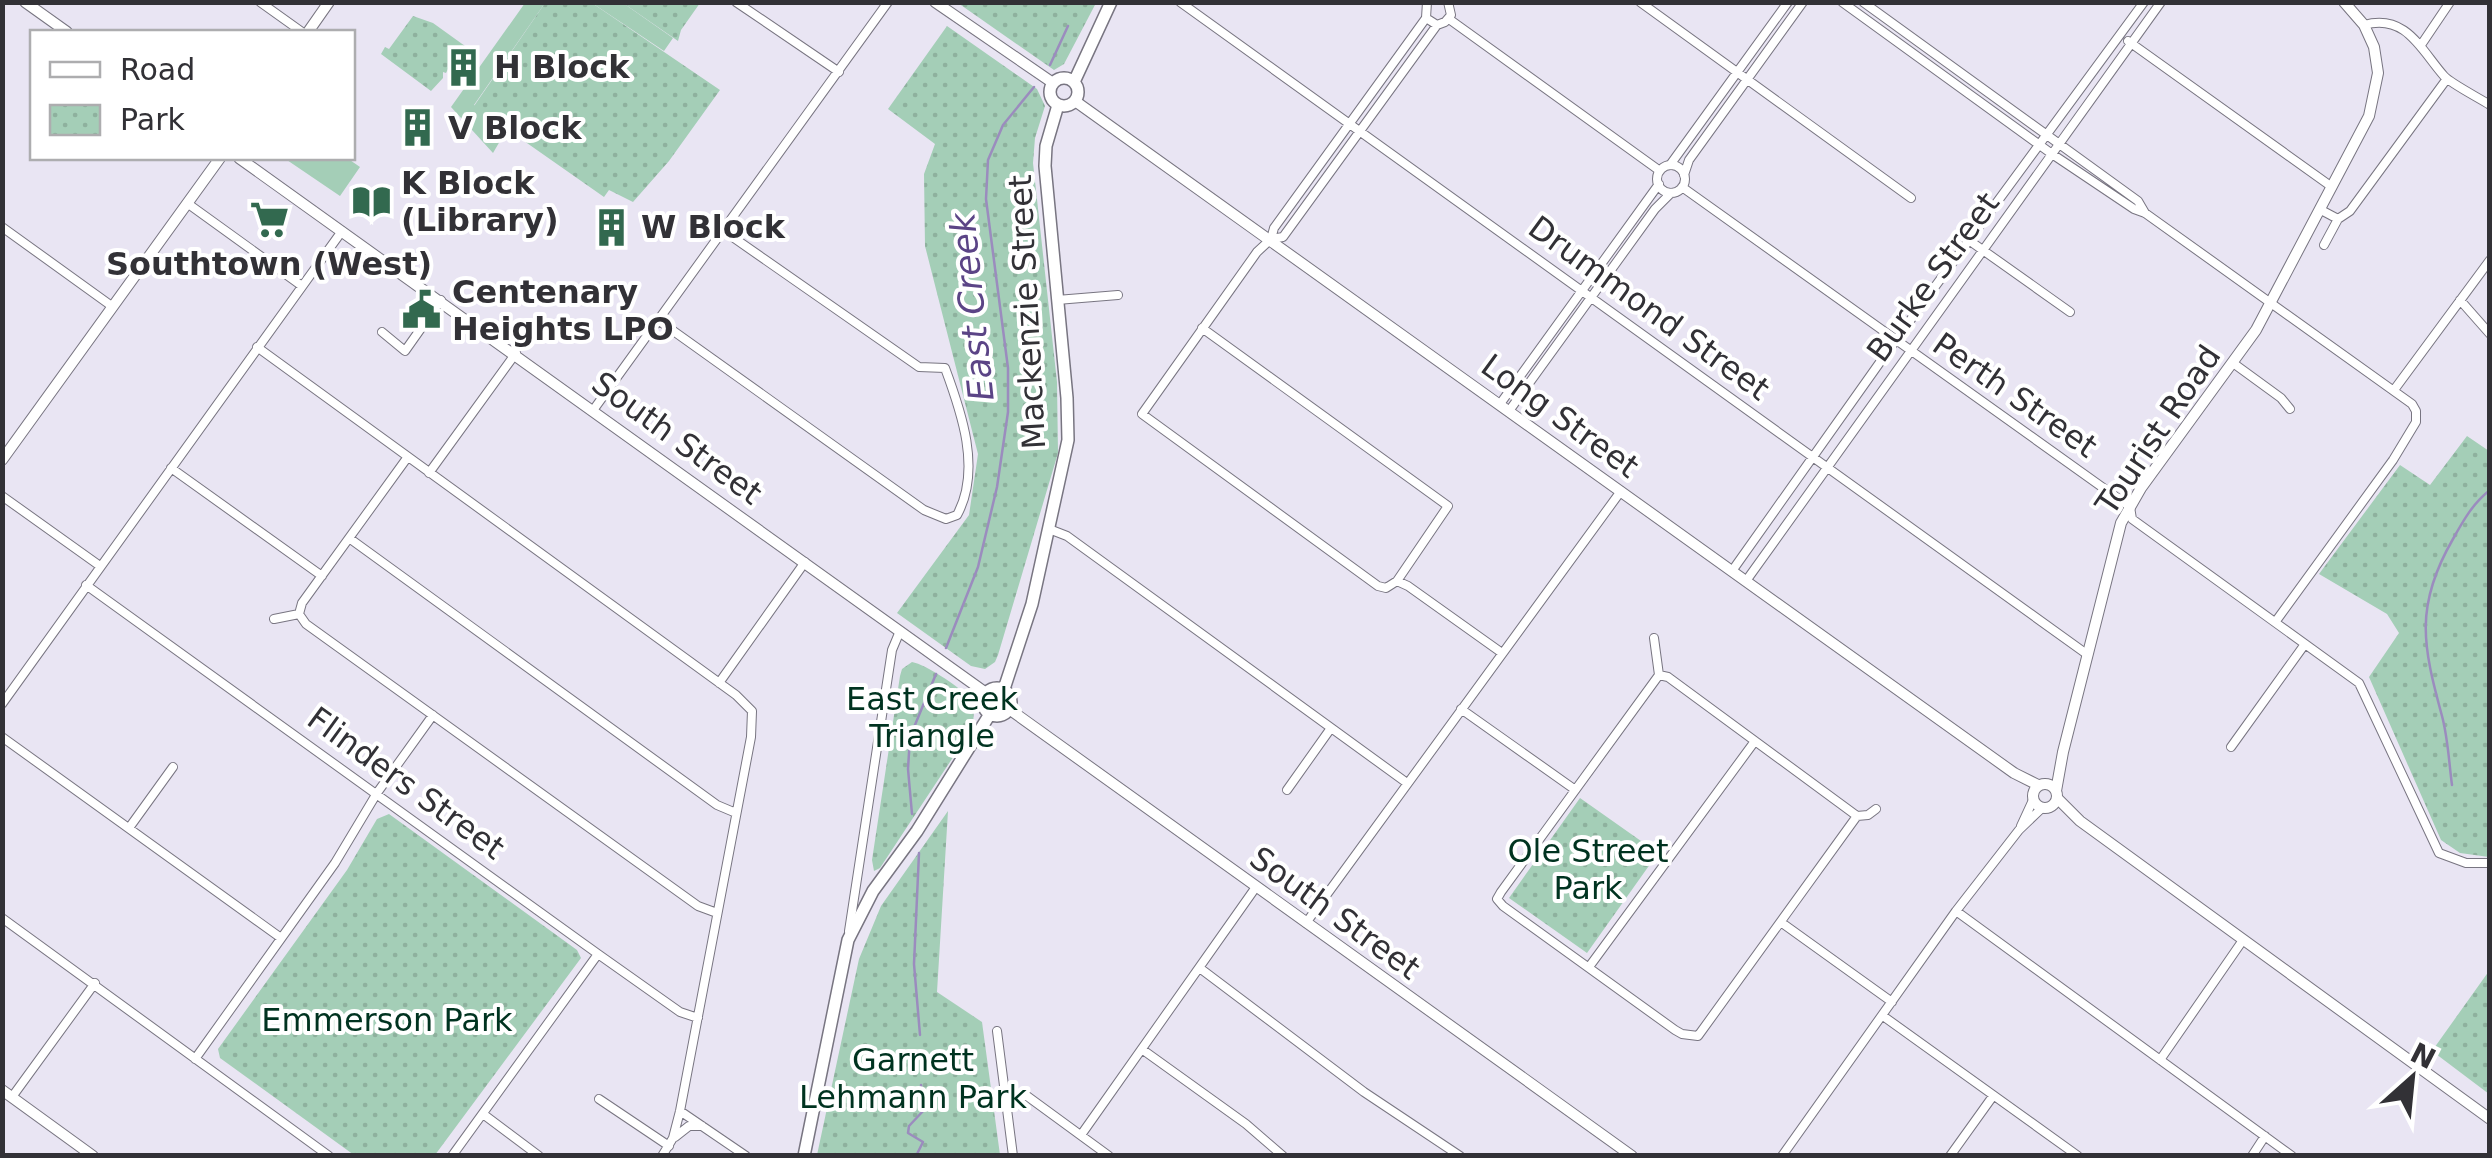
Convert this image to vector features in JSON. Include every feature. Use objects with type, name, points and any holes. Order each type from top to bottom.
[{"type":"main road","points":[[1074,82],[1066,78],[1053,83],[1050,96],[1058,105],[1076,101],[1074,82],[1111,2]]},
{"type":"main road","name":"Mackenzie Street","points":[[1004,689],[1022,640],[1064,466],[1068,420],[1045,166],[1046,146],[1058,105]]},
{"type":"main road","points":[[1004,689],[1011,700],[1009,709],[1002,715],[990,714],[983,704],[986,692],[1004,689]]},
{"type":"main road","points":[[804,1156],[848,940],[874,891],[990,714]]},
{"type":"street","points":[[25,2],[64,30]]},
{"type":"street","points":[[260,2],[302,30]]},
{"type":"street","points":[[307,30],[330,2]]},
{"type":"street","points":[[736,2],[839,72]]},
{"type":"street","points":[[594,409],[888,2]]},
{"type":"street","points":[[936,2],[1053,83]]},
{"type":"street","name":"Drummond Street","points":[[1180,2],[2088,655]]},
{"type":"street","points":[[1640,2],[1911,198]]},
{"type":"street","points":[[1660,172],[1670,166],[1788,2]]},
{"type":"street","points":[[1504,407],[1654,209],[1682,187],[1689,160],[1804,2]]},
{"type":"street","points":[[1842,2],[2040,146],[2145,213],[2394,390],[2416,410],[2416,422],[2392,460],[2276,621]]},
{"type":"street","points":[[1862,2],[2138,201],[2145,213]]},
{"type":"street","name":"Burke Street","points":[[1732,571],[2144,2]]},
{"type":"street","name":"Burke Street","points":[[1746,581],[2161,2]]},
{"type":"street","points":[[2344,2],[2364,25],[2380,20],[2392,24],[2421,45],[2446,80],[2461,85],[2490,106]]},
{"type":"street","points":[[2421,45],[2450,2]]},
{"type":"street","points":[[1271,239],[1273,230],[1426,18],[1426,3]]},
{"type":"street","points":[[1448,19],[1450,4]]},
{"type":"street","points":[[1426,18],[1437,25]]},
{"type":"street","points":[[1202,328],[1448,506],[1397,582],[1386,588],[1378,586],[1142,414],[1145,405],[1257,252],[1271,239],[1283,237],[1437,25],[1448,19]]},
{"type":"street","points":[[1448,19],[1660,172]]},
{"type":"street","name":"Tourist Road","points":[[2044,796],[2063,752],[2116,534],[2130,507],[2272,304],[2369,116],[2378,73],[2374,48],[2364,25]]},
{"type":"street","points":[[2121,35],[2333,187]]},
{"type":"street","points":[[2324,245],[2338,219],[2350,212],[2446,80]]},
{"type":"street","name":"Long Street","points":[[1076,101],[2044,796]]},
{"type":"street","points":[[2,460],[219,160]]},
{"type":"street","name":"South Street","points":[[243,160],[986,692]]},
{"type":"street","points":[[1670,166],[1679,168],[1684,175]]},
{"type":"street","points":[[1504,407],[1581,290],[1659,184],[1660,172]]},
{"type":"street","points":[[1659,184],[1670,193]]},
{"type":"street","name":"Perth Street","points":[[1682,187],[2130,507],[2134,521],[2359,683],[2439,853],[2466,863],[2490,864]]},
{"type":"street","points":[[187,203],[302,286]]},
{"type":"street","points":[[2320,210],[2338,219]]},
{"type":"street","points":[[2,227],[113,306]]},
{"type":"street","points":[[658,320],[924,510],[946,519],[957,514],[969,448],[945,368],[919,367],[724,231]]},
{"type":"street","points":[[2,704],[342,232]]},
{"type":"street","points":[[1970,241],[2070,312]]},
{"type":"street","points":[[2394,390],[2490,260]]},
{"type":"street","points":[[1057,300],[1118,294]]},
{"type":"street","points":[[382,332],[405,352],[442,300]]},
{"type":"street","points":[[2460,300],[2490,334]]},
{"type":"street","points":[[258,347],[752,711],[752,737],[671,1142]]},
{"type":"street","points":[[428,474],[516,353]]},
{"type":"street","points":[[2233,364],[2281,398],[2290,409]]},
{"type":"street","points":[[299,614],[302,604],[407,458]]},
{"type":"street","points":[[171,468],[322,576]]},
{"type":"street","points":[[1306,922],[1621,491]]},
{"type":"street","points":[[2,496],[100,566]]},
{"type":"street","points":[[1049,529],[1067,536],[1407,783]]},
{"type":"street","points":[[349,538],[717,805],[736,813]]},
{"type":"street","points":[[720,684],[806,562]]},
{"type":"street","points":[[1397,582],[1502,654]]},
{"type":"street","name":"Flinders Street","points":[[86,585],[598,954],[680,1012],[698,1018]]},
{"type":"street","points":[[274,619],[299,614]]},
{"type":"street","points":[[299,614],[306,624],[698,906],[718,913]]},
{"type":"street","points":[[848,940],[892,650],[900,631]]},
{"type":"street","points":[[1654,638],[1659,675],[1498,899],[1675,1030],[1698,1036],[1857,816]]},
{"type":"street","points":[[2231,747],[2305,644]]},
{"type":"street","points":[[1659,675],[1668,677],[1857,816],[1876,809]]},
{"type":"street","name":"South Street","points":[[1009,709],[1632,1156]]},
{"type":"street","points":[[1462,710],[1574,789]]},
{"type":"street","points":[[195,1059],[335,864],[377,793],[433,715]]},
{"type":"street","points":[[1288,790],[1331,728]]},
{"type":"street","points":[[2,738],[281,938]]},
{"type":"street","points":[[1589,968],[1755,740]]},
{"type":"street","points":[[129,828],[172,768]]},
{"type":"street","points":[[1782,1156],[1956,911],[2044,796],[2490,1118]]},
{"type":"street","points":[[858,877],[874,891]]},
{"type":"street","points":[[1081,1135],[1256,888]]},
{"type":"street","points":[[1956,911],[2292,1156]]},
{"type":"street","points":[[2,918],[329,1156]]},
{"type":"street","points":[[1782,924],[1892,1002]]},
{"type":"street","points":[[2160,1060],[2243,940]]},
{"type":"street","points":[[452,1156],[598,954]]},
{"type":"street","points":[[1200,969],[1300,1040],[1364,1092],[1460,1156]]},
{"type":"street","points":[[93,1156],[7,1093],[94,983]]},
{"type":"street","points":[[1883,1016],[2078,1156]]},
{"type":"street","points":[[997,1031],[1013,1156]]},
{"type":"street","points":[[1143,1050],[1246,1124],[1283,1156]]},
{"type":"street","points":[[1007,1108],[1015,1096],[1027,1096],[1110,1156]]},
{"type":"street","points":[[1950,1156],[1993,1096]]},
{"type":"street","points":[[599,1099],[671,1142]]},
{"type":"street","points":[[680,1111],[746,1156]]},
{"type":"street","points":[[482,1114],[539,1156]]},
{"type":"street","points":[[662,1156],[689,1126],[706,1127]]},
{"type":"street","points":[[2252,1156],[2266,1136]]},
{"type":"green space","points":[[525,3],[545,3],[474,105],[507,129],[493,153],[451,107]]},
{"type":"green space","points":[[545,3],[592,3],[720,90],[669,161],[633,202],[609,190],[604,197],[474,106]]},
{"type":"green space","points":[[592,3],[623,3],[673,38],[664,51]]},
{"type":"green space","points":[[623,3],[700,3],[678,41]]},
{"type":"green space","points":[[958,3],[1096,3],[1064,64],[1054,70]]},
{"type":"green space","points":[[413,16],[433,23],[465,46],[431,91],[381,54]]},
{"type":"green space","points":[[947,26],[1037,89],[1045,106],[1035,138],[1033,163],[1057,382],[1058,453],[998,655],[985,669],[971,666],[897,613],[969,515],[978,454],[925,246],[924,174],[935,144],[888,109]]},
{"type":"green space","points":[[287,160],[350,160],[360,167],[340,196]]},
{"type":"green space","points":[[2467,436],[2489,451],[2489,857],[2460,853],[2441,840],[2369,677],[2399,633],[2387,614],[2319,574],[2400,465],[2430,485]]},
{"type":"green space","name":"East Creek Triangle","points":[[912,662],[945,679],[969,698],[973,727],[880,868],[874,871],[872,860],[900,676],[902,669]]},
{"type":"green space","name":"Ole Street Park","points":[[1580,798],[1658,853],[1587,953],[1509,898]]},
{"type":"green space","name":"Garnett Lehmann Park","points":[[948,811],[937,992],[982,1022],[1000,1155],[817,1155],[859,959],[881,906]]},
{"type":"green space","name":"Emmerson Park","points":[[389,814],[577,950],[581,958],[435,1155],[354,1155],[220,1058],[218,1049],[347,870],[377,819]]},
{"type":"green space","points":[[2489,971],[2489,1094],[2432,1051]]},
{"type":"waterway","name":"East Creek","points":[[1050,65],[1068,26]]},
{"type":"waterway","name":"East Creek","points":[[946,648],[978,567],[997,487],[1008,412],[1008,368],[986,199],[988,160],[1003,125],[1034,87]]},
{"type":"waterway","points":[[2452,785],[2446,733],[2427,647],[2427,606],[2453,539],[2473,506],[2490,490]]},
{"type":"waterway","name":"East Creek","points":[[912,814],[910,737],[936,674]]},
{"type":"waterway","name":"East Creek","points":[[919,853],[914,964],[920,1035]]},
{"type":"waterway","name":"East Creek","points":[[916,1156],[923,1142],[908,1133],[909,1126],[924,1110],[921,1085]]},
{"type":"place","name":"H Block","points":[[464,67]]},
{"type":"place","name":"V Block","points":[[418,128]]},
{"type":"place","name":"K Block (Library)","points":[[371,201]]},
{"type":"place","name":"Southtown (West)","points":[[269,219]]},
{"type":"place","name":"W Block","points":[[611,227]]},
{"type":"place","name":"Centenary Heights LPO","points":[[422,310]]}]
